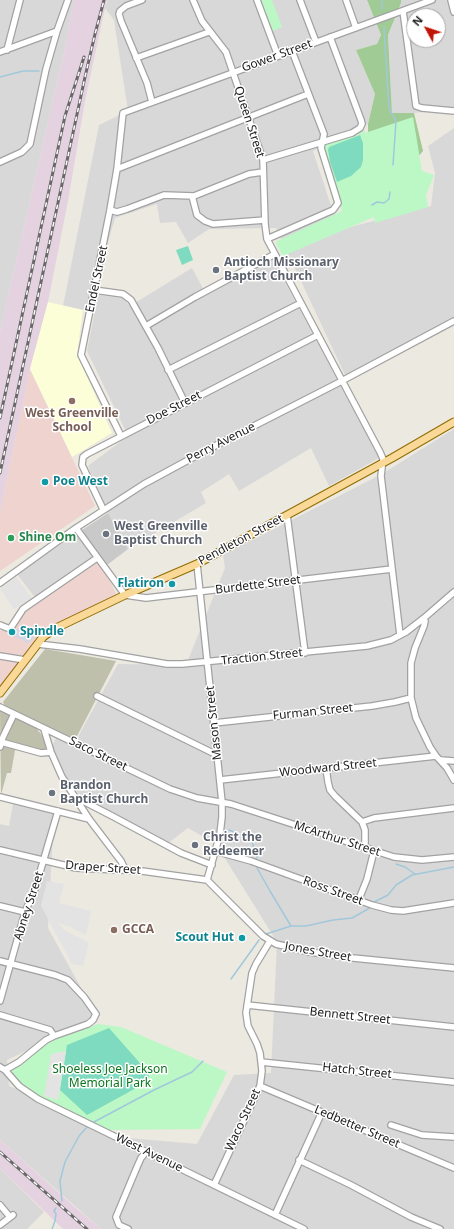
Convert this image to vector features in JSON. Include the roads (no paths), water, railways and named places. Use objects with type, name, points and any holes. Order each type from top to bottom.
[{"type":"main road","name":"Pendleton Street","points":[[0,693],[48,633],[125,595],[197,564],[383,463],[454,422]]},
{"type":"street","points":[[7,50],[20,0]]},
{"type":"street","points":[[0,162],[22,152],[30,144],[46,69],[68,0]]},
{"type":"street","points":[[142,0],[126,6],[120,11],[119,14],[147,84],[152,102]]},
{"type":"street","name":"Queen Street","points":[[193,0],[197,12],[210,32],[226,52],[263,160],[267,239],[380,452],[383,463]]},
{"type":"street","points":[[256,0],[278,56]]},
{"type":"street","points":[[300,0],[316,42]]},
{"type":"street","points":[[346,0],[356,28]]},
{"type":"street","name":"Gower Street","points":[[123,113],[432,0]]},
{"type":"street","points":[[451,0],[454,12]]},
{"type":"street","points":[[403,11],[416,106],[454,111]]},
{"type":"street","points":[[0,52],[57,31]]},
{"type":"street","points":[[136,58],[210,32]]},
{"type":"street","points":[[263,160],[352,133],[360,128],[362,124],[361,120],[330,37]]},
{"type":"street","points":[[267,239],[333,210],[338,204],[321,148],[324,134],[292,51]]},
{"type":"street","points":[[117,169],[308,94]]},
{"type":"street","name":"Endel Street","points":[[120,436],[81,355],[110,210],[117,169],[123,113]]},
{"type":"street","points":[[110,210],[117,212],[164,195],[192,196],[249,174],[263,172]]},
{"type":"street","points":[[192,196],[197,215],[205,221],[214,224],[265,220]]},
{"type":"street","points":[[146,326],[195,297],[275,254]]},
{"type":"street","points":[[94,290],[118,292],[128,296],[135,305],[146,326],[184,403]]},
{"type":"street","points":[[168,370],[300,303]]},
{"type":"street","name":"Perry Avenue","points":[[0,583],[103,509],[144,484],[454,321]]},
{"type":"street","name":"Doe Street","points":[[103,509],[84,470],[81,462],[83,457],[120,436],[318,335]]},
{"type":"street","points":[[383,463],[381,476],[400,635]]},
{"type":"street","points":[[287,516],[305,653]]},
{"type":"street","points":[[76,528],[125,595]]},
{"type":"street","points":[[0,624],[10,629],[23,609],[97,558]]},
{"type":"street","name":"Mason Street","points":[[197,564],[222,802],[221,826],[216,851],[207,880]]},
{"type":"street","name":"Burdette Street","points":[[125,595],[146,598],[392,569]]},
{"type":"street","name":"Traction Street","points":[[38,644],[80,649],[168,664],[208,663],[367,646],[379,644],[400,635],[424,618],[454,592]]},
{"type":"street","points":[[424,618],[424,626],[411,663],[410,698],[416,718],[439,758],[454,780]]},
{"type":"street","points":[[48,633],[53,646]]},
{"type":"street","points":[[0,656],[25,660]]},
{"type":"street","points":[[96,696],[217,755]]},
{"type":"street","name":"Furman Street","points":[[214,723],[372,706],[410,698]]},
{"type":"street","name":"Saco Street","points":[[0,707],[44,729],[92,750],[170,789],[197,798],[222,802]]},
{"type":"street","points":[[14,714],[1,745],[41,753],[51,752]]},
{"type":"street","points":[[44,729],[51,752],[62,777],[89,819],[126,869]]},
{"type":"street","name":"Woodward Street","points":[[220,780],[326,768],[439,758],[454,761]]},
{"type":"street","points":[[326,768],[330,790],[362,822],[365,830],[365,848]]},
{"type":"street","points":[[0,797],[89,819]]},
{"type":"street","points":[[76,800],[85,802],[181,854],[212,865]]},
{"type":"street","name":"McArthur Street","points":[[222,802],[401,859],[435,860],[454,857]]},
{"type":"street","points":[[362,822],[374,818],[454,808]]},
{"type":"street","name":"Abney Street","points":[[0,1001],[25,912],[35,890],[58,812]]},
{"type":"street","name":"Draper Street","points":[[0,850],[76,868],[148,871],[207,880]]},
{"type":"street","name":"Ross Street","points":[[216,851],[251,861],[372,905],[391,910],[403,911],[454,903]]},
{"type":"street","points":[[359,899],[367,879],[374,851]]},
{"type":"street","name":"Jones Street","points":[[207,880],[270,941],[286,948],[353,958],[454,968]]},
{"type":"street","points":[[0,906],[25,912]]},
{"type":"street","name":"Waco Street","points":[[214,1185],[260,1086],[262,1071],[259,1049],[247,1022],[246,1013],[252,973],[270,941]]},
{"type":"street","points":[[0,961],[55,975],[68,980],[84,997],[95,1013],[95,1018],[88,1024],[46,1040],[18,1062],[2,1069]]},
{"type":"street","name":"Bennett Street","points":[[247,1005],[454,1027]]},
{"type":"street","points":[[0,1015],[50,1030],[54,1036]]},
{"type":"street","name":"Hatch Street","points":[[261,1062],[454,1082]]},
{"type":"street","name":"West Avenue","points":[[2,1069],[19,1086],[38,1099],[304,1229]]},
{"type":"street","name":"Ledbetter Street","points":[[260,1086],[454,1168]]},
{"type":"street","points":[[275,1215],[322,1112]]},
{"type":"street","points":[[391,1125],[422,1135],[454,1137]]},
{"type":"street","points":[[128,1229],[119,1225],[116,1217],[141,1158],[146,1152]]},
{"type":"street","points":[[299,1160],[351,1185],[411,1217],[440,1229]]},
{"type":"street","points":[[0,1206],[12,1216],[0,1225]]},
{"type":"waterway","points":[[382,0],[382,9]]},
{"type":"waterway","points":[[384,27],[389,108],[396,121],[393,165]]},
{"type":"waterway","points":[[0,77],[23,71],[39,71]]},
{"type":"waterway","points":[[372,205],[377,202],[384,203],[389,199],[390,192]]},
{"type":"waterway","points":[[229,830],[252,842],[257,856],[256,859]]},
{"type":"waterway","points":[[396,864],[405,867],[415,874]]},
{"type":"waterway","points":[[372,903],[388,895],[396,885],[412,875],[454,867]]},
{"type":"waterway","points":[[257,868],[291,926]]},
{"type":"waterway","points":[[266,934],[291,926],[306,926],[333,920],[352,918],[368,909],[370,906]]},
{"type":"waterway","points":[[231,979],[259,940]]},
{"type":"waterway","points":[[92,1123],[154,1090],[192,1072],[203,1061]]},
{"type":"waterway","points":[[62,1201],[60,1181],[65,1162],[79,1136],[89,1125]]},
{"type":"waterway","points":[[52,1229],[55,1221],[56,1214],[54,1211],[56,1208]]},
{"type":"railway","points":[[0,473],[85,77],[104,0]]},
{"type":"railway","points":[[0,418],[65,116],[84,57]]},
{"type":"railway","points":[[0,1152],[87,1229]]},
{"type":"place","name":"Antioch Missionary Baptist Church","points":[[216,270]]},
{"type":"place","name":"West Greenville School","points":[[72,401]]},
{"type":"place","name":"Poe West","points":[[45,482]]},
{"type":"place","name":"West Greenville Baptist Church","points":[[106,534]]},
{"type":"place","name":"Shine Om","points":[[11,538]]},
{"type":"place","name":"Flatiron","points":[[172,584]]},
{"type":"place","name":"Spindle","points":[[12,632]]},
{"type":"place","name":"Brandon Baptist Church","points":[[52,793]]},
{"type":"place","name":"Christ the Redeemer","points":[[195,845]]},
{"type":"place","name":"GCCA","points":[[114,930]]},
{"type":"place","name":"Scout Hut","points":[[242,938]]},
{"type":"park label","name":"Shoeless Joe Jackson Memorial Park","points":[[110,1077]]}]
